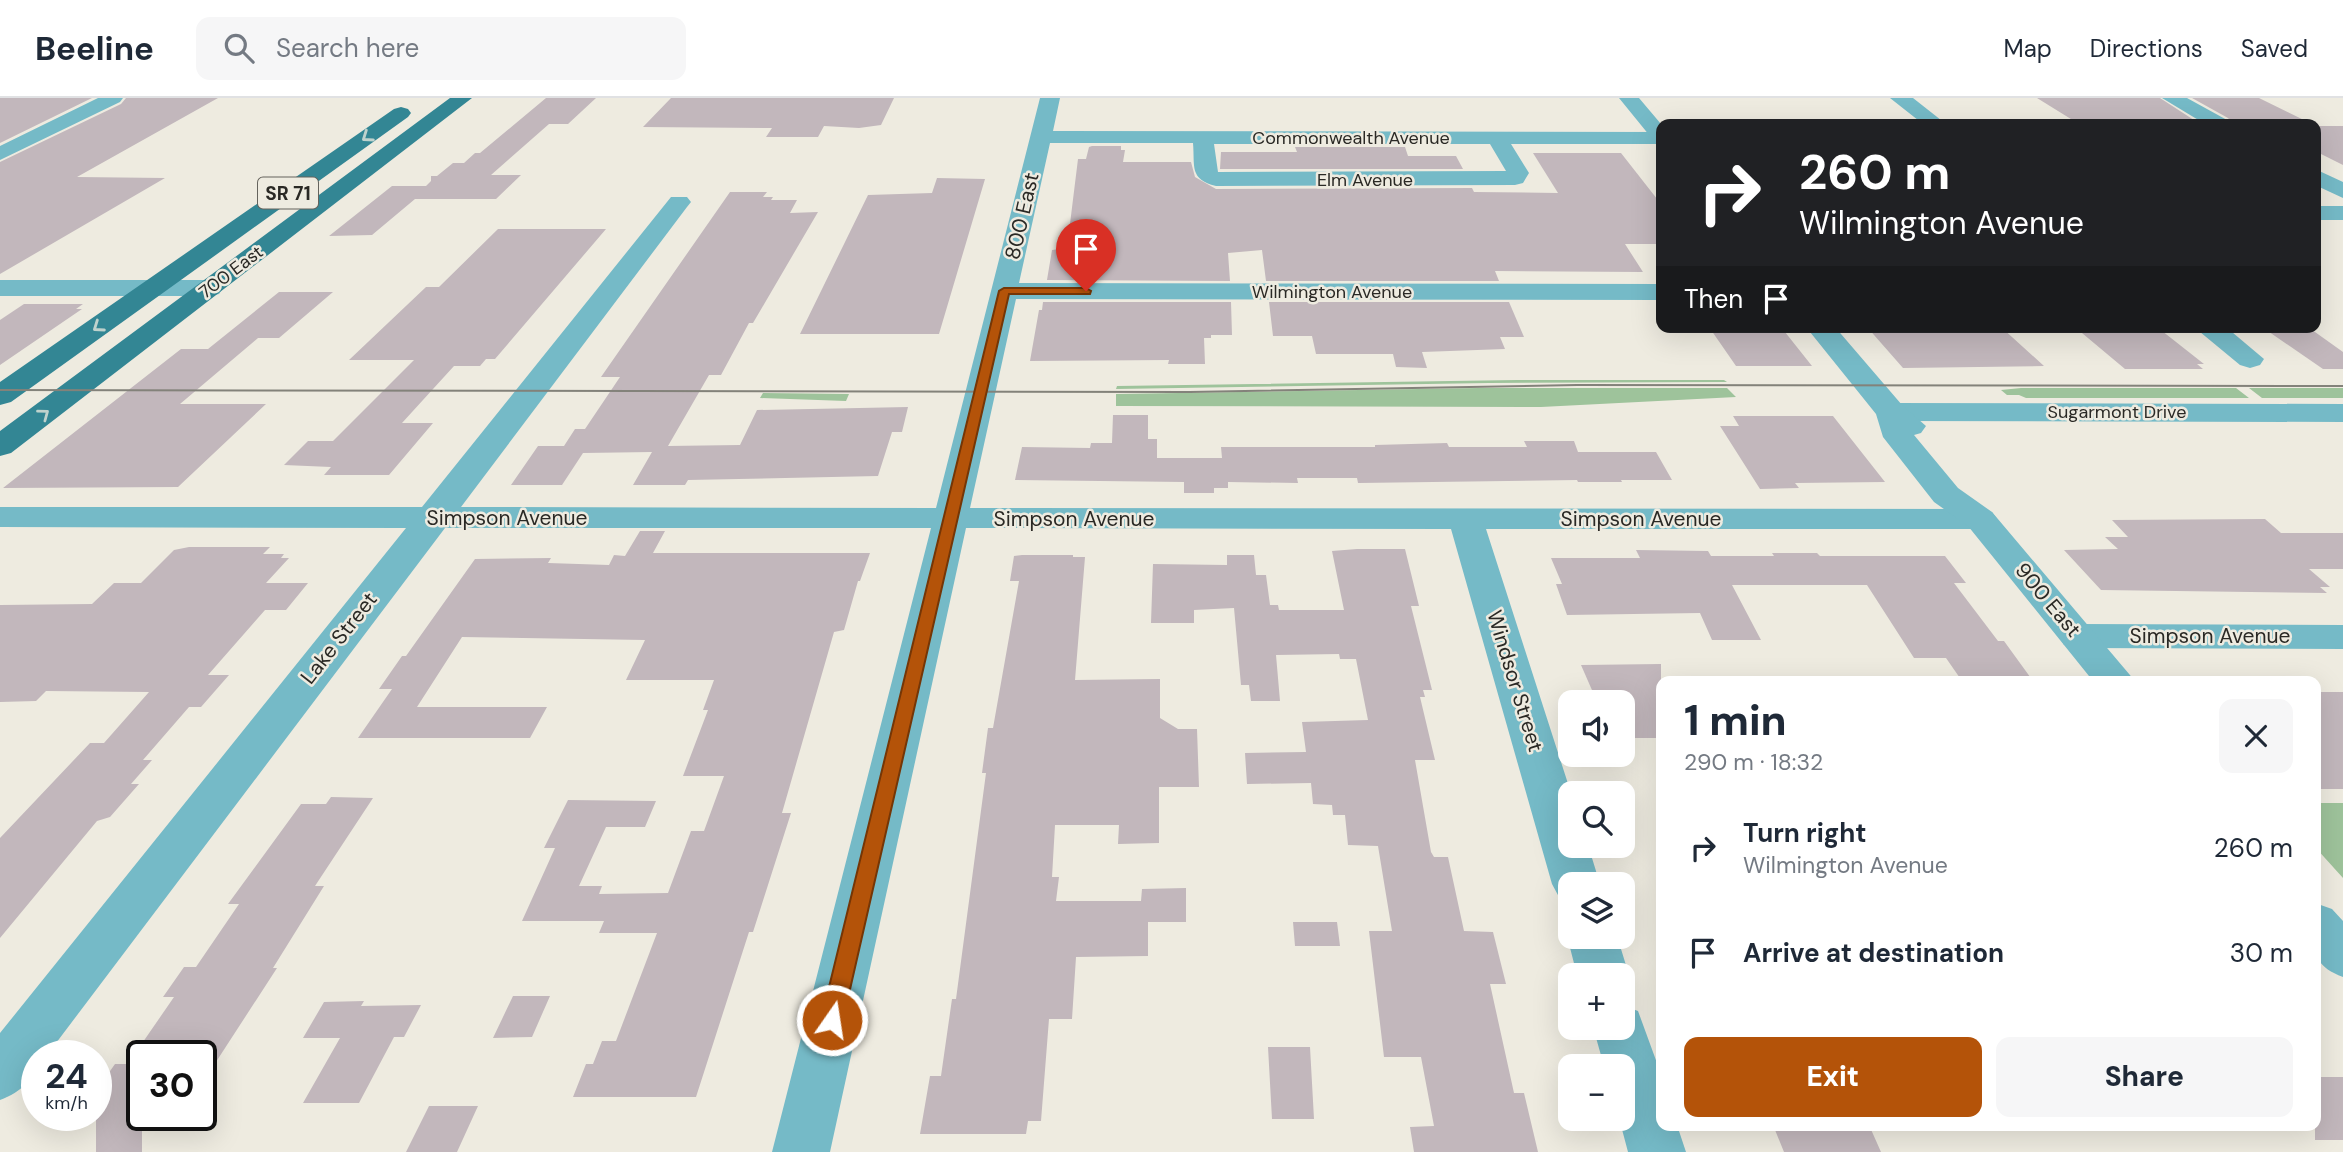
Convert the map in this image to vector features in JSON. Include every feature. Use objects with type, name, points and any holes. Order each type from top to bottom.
[{"type":"main road","name":"700 East","points":[[0,446],[461,98]]},
{"type":"main road","name":"700 East","points":[[0,396],[419,100]]},
{"type":"street","points":[[0,155],[113,98]]},
{"type":"street","name":"800 East","points":[[801,1152],[1050,98]]},
{"type":"street","points":[[1629,98],[1656,132]]},
{"type":"street","points":[[1900,98],[1929,119]]},
{"type":"street","points":[[2172,98],[2211,119]]},
{"type":"street","name":"Commonwealth Avenue","points":[[1041,137],[1656,138]]},
{"type":"street","name":"Elm Avenue","points":[[1203,138],[1207,176],[1216,180],[1515,178],[1518,173],[1497,138]]},
{"type":"street","points":[[2321,179],[2343,191]]},
{"type":"street","name":"Lake Street","points":[[0,1075],[679,202]]},
{"type":"street","points":[[2321,213],[2343,213]]},
{"type":"street","points":[[0,288],[210,288]]},
{"type":"street","name":"Wilmington Avenue","points":[[1004,291],[1656,292]]},
{"type":"street","name":"900 East","points":[[1825,333],[1891,412],[1899,438],[1946,495],[1980,520],[2111,676]]},
{"type":"street","points":[[2216,333],[2250,359]]},
{"type":"street","name":"Sugarmont Drive","points":[[1891,412],[2343,413]]},
{"type":"street","name":"Simpson Avenue","points":[[0,517],[1980,520]]},
{"type":"street","name":"Windsor Street","points":[[1466,519],[1572,872]]},
{"type":"street","name":"Simpson Avenue","points":[[2078,636],[2343,637]]},
{"type":"street","points":[[2321,930],[2343,956]]},
{"type":"street","points":[[1623,1040],[1657,1152]]},
{"type":"green space","points":[[1517,380],[1727,382],[1116,389],[1117,386]]},
{"type":"green space","points":[[1478,388],[1727,388],[1736,397],[1541,407],[1116,406],[1116,394]]},
{"type":"green space","points":[[2236,388],[2249,398],[2026,398],[2007,395],[2001,390]]},
{"type":"green space","points":[[2249,388],[2343,388],[2343,398],[2262,398]]},
{"type":"green space","points":[[763,393],[849,394],[846,401],[760,398]]},
{"type":"green space","points":[[2321,803],[2343,803],[2343,878],[2321,854]]},
{"type":"building","points":[[0,98],[92,98],[0,143]]},
{"type":"building","points":[[126,98],[218,98],[77,177],[165,178],[0,274],[0,162],[121,104]]},
{"type":"building","points":[[546,98],[596,98],[568,124],[549,124],[491,175],[521,175],[496,199],[415,199],[372,235],[329,236],[392,186],[426,186],[431,181],[431,176],[437,176],[453,163],[464,163],[475,153],[480,153]]},
{"type":"building","points":[[671,98],[894,98],[881,125],[859,128],[824,126],[818,137],[766,137],[772,128],[643,127]]},
{"type":"building","points":[[2037,98],[2160,98],[2192,119],[2071,119]]},
{"type":"building","points":[[2192,98],[2259,98],[2302,119],[2229,119]]},
{"type":"building","points":[[2321,126],[2343,126],[2343,165],[2321,154]]},
{"type":"building","points":[[1121,146],[1121,150],[1125,150],[1123,162],[1191,162],[1195,177],[1216,189],[1472,188],[1474,192],[1558,193],[1533,153],[1621,153],[1656,198],[1656,244],[1625,244],[1643,272],[1495,271],[1499,281],[1266,281],[1262,250],[1228,253],[1230,281],[1047,280],[1052,250],[1067,248],[1078,159],[1086,159],[1089,147]]},
{"type":"building","points":[[1295,147],[1405,147],[1408,156],[1456,156],[1463,169],[1220,169],[1221,152],[1297,152]]},
{"type":"building","points":[[937,178],[985,179],[939,334],[800,334],[868,195],[932,193]]},
{"type":"building","points":[[730,192],[767,192],[763,197],[773,197],[771,200],[797,200],[790,213],[818,212],[753,323],[749,323],[721,375],[709,375],[668,446],[740,445],[757,410],[908,407],[902,432],[892,432],[878,476],[688,480],[685,485],[633,485],[652,452],[583,453],[562,485],[511,485],[538,446],[564,446],[575,429],[585,429],[620,377],[601,377]]},
{"type":"building","points":[[498,229],[606,229],[495,359],[486,359],[480,366],[454,366],[402,423],[433,423],[389,475],[324,475],[331,467],[284,465],[308,441],[333,441],[414,360],[349,360],[426,287],[439,287]]},
{"type":"building","points":[[279,292],[333,292],[279,338],[258,338],[180,404],[266,404],[178,487],[3,488],[181,349],[208,349]]},
{"type":"building","points":[[1043,302],[1231,302],[1232,335],[1211,335],[1211,338],[1204,338],[1205,364],[1168,364],[1169,360],[1030,361],[1039,310],[1042,310]]},
{"type":"building","points":[[1269,302],[1509,302],[1524,337],[1500,337],[1505,349],[1422,352],[1427,368],[1396,367],[1393,354],[1316,354],[1312,336],[1273,336]]},
{"type":"building","points":[[24,304],[83,304],[76,309],[82,309],[0,365],[0,320]]},
{"type":"building","points":[[1713,333],[1786,333],[1812,366],[1736,366]]},
{"type":"building","points":[[1872,333],[2008,333],[2044,366],[1903,368]]},
{"type":"building","points":[[2082,333],[2165,333],[2204,364],[2197,364],[2203,369],[2125,369]]},
{"type":"building","points":[[2271,333],[2316,333],[2343,352],[2343,369],[2323,369]]},
{"type":"building","points":[[1113,415],[1148,415],[1148,439],[1157,439],[1157,458],[1222,458],[1221,447],[1375,447],[1447,443],[1449,447],[1527,447],[1524,441],[1574,441],[1578,452],[1656,452],[1672,480],[1358,483],[1357,478],[1297,478],[1298,483],[1228,482],[1228,488],[1214,488],[1214,493],[1184,493],[1184,482],[1015,480],[1022,447],[1090,448],[1091,443],[1112,443]]},
{"type":"building","points":[[1733,416],[1833,416],[1885,482],[1795,483],[1799,488],[1760,489],[1720,426],[1739,426]]},
{"type":"building","points":[[2265,519],[2281,533],[2343,533],[2343,569],[2309,569],[2330,587],[2320,587],[2327,593],[2101,590],[2064,550],[2118,549],[2105,537],[2128,537],[2112,520]]},
{"type":"building","points":[[640,531],[665,531],[653,553],[870,553],[858,581],[844,630],[834,632],[782,813],[791,813],[696,1097],[573,1097],[586,1064],[593,1064],[602,1041],[616,1041],[657,933],[599,933],[604,921],[522,921],[555,848],[544,848],[568,800],[656,801],[645,827],[606,827],[579,886],[602,886],[599,894],[668,893],[691,831],[704,831],[724,776],[683,776],[708,710],[703,710],[714,680],[626,680],[645,640],[462,637],[417,707],[547,707],[530,738],[358,738],[392,689],[379,689],[402,656],[406,656],[475,559],[551,558],[548,563],[609,565],[614,555],[625,556]]},
{"type":"building","points":[[189,547],[270,547],[263,554],[284,554],[281,558],[289,558],[266,583],[308,583],[286,610],[265,610],[208,675],[229,675],[201,707],[189,707],[143,760],[152,760],[131,784],[139,784],[110,817],[97,821],[0,938],[0,838],[90,743],[104,743],[149,692],[46,691],[36,701],[0,702],[0,605],[92,604],[114,583],[141,583],[174,550]]},
{"type":"building","points":[[1405,549],[1419,606],[1411,606],[1432,690],[1423,690],[1425,697],[1420,697],[1435,760],[1415,760],[1431,852],[1434,857],[1448,857],[1464,931],[1493,932],[1506,984],[1490,984],[1514,1093],[1524,1093],[1538,1152],[1414,1152],[1410,1127],[1434,1126],[1421,1057],[1384,1057],[1369,931],[1392,931],[1378,846],[1348,845],[1345,815],[1333,815],[1332,805],[1313,804],[1311,783],[1247,784],[1245,753],[1306,752],[1302,722],[1368,720],[1356,659],[1340,659],[1339,654],[1276,655],[1280,701],[1251,701],[1249,685],[1241,685],[1234,608],[1194,610],[1194,623],[1151,623],[1153,564],[1227,565],[1227,555],[1254,555],[1256,575],[1266,575],[1270,605],[1278,605],[1279,610],[1344,610],[1332,551]]},
{"type":"building","points":[[1636,550],[1708,551],[1711,556],[1817,553],[1820,556],[1945,556],[1966,583],[1954,583],[1998,641],[2004,641],[2029,676],[1959,676],[1946,658],[1914,658],[1867,585],[1732,585],[1761,640],[1712,640],[1700,613],[1567,615],[1556,584],[1562,584],[1551,558],[1640,558]]},
{"type":"building","points":[[1014,556],[1085,557],[1075,680],[1160,679],[1160,718],[1178,729],[1197,729],[1199,787],[1159,787],[1159,843],[1118,844],[1119,825],[1055,825],[1052,877],[1059,877],[1056,901],[1141,901],[1142,889],[1186,888],[1186,922],[1148,922],[1148,956],[1076,957],[1072,1019],[1049,1019],[1041,1121],[1028,1121],[1026,1134],[920,1134],[930,1076],[941,1076],[952,999],[956,999],[986,773],[982,773],[988,728],[993,728],[1019,581],[1010,581]]},
{"type":"building","points":[[1661,664],[1661,676],[1656,676],[1656,738],[1635,738],[1635,690],[1592,690],[1581,665]]},
{"type":"building","points":[[2321,692],[2343,692],[2343,789],[2321,789]]},
{"type":"building","points":[[331,797],[373,798],[315,886],[324,886],[273,968],[277,968],[217,1060],[217,1040],[144,1040],[174,997],[163,997],[184,967],[196,967],[239,904],[228,904],[301,804],[326,804]]},
{"type":"building","points":[[1293,922],[1337,922],[1340,946],[1295,946]]},
{"type":"building","points":[[513,996],[550,996],[532,1037],[493,1038]]},
{"type":"building","points":[[364,1001],[361,1006],[421,1005],[404,1037],[394,1037],[359,1103],[303,1103],[340,1038],[303,1038],[324,1002]]},
{"type":"building","points":[[1268,1047],[1310,1047],[1314,1119],[1272,1119]]},
{"type":"building","points":[[115,1064],[126,1064],[126,1131],[142,1131],[142,1152],[96,1152],[96,1131],[112,1131],[112,1068]]},
{"type":"building","points":[[2321,1077],[2343,1077],[2343,1140],[2315,1140],[2315,1131],[2321,1131]]},
{"type":"building","points":[[429,1106],[478,1106],[457,1152],[406,1152]]},
{"type":"building","points":[[1775,1131],[1872,1131],[1881,1152],[1784,1152]]},
{"type":"tram line","points":[[0,390],[1190,392],[1577,385],[2343,386]]},
{"type":"route","points":[[832,1020],[1004,291],[1086,291]]}]
